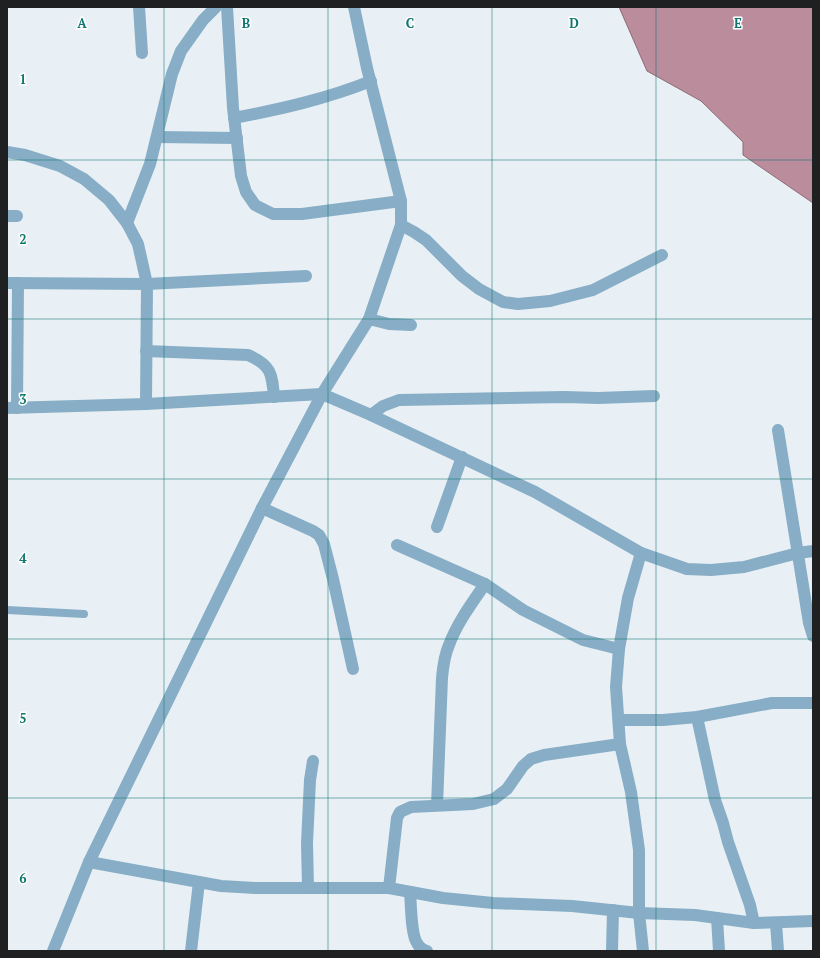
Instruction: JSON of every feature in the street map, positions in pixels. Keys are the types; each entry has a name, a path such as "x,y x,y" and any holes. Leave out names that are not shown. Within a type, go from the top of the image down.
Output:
{"street":[{"path":"139,7 142,53"},
{"path":"127,224 150,164 172,74 181,51 203,20 216,7"},
{"path":"227,7 234,118 241,176 246,192 255,205 273,214 302,214 401,200"},
{"path":"53,951 89,862 262,508 322,394 369,319 401,225 401,200 354,7"},
{"path":"234,118 294,106 343,92 371,81"},
{"path":"157,137 237,138"},
{"path":"7,152 25,155 60,166 84,179 109,200 127,224 138,244 147,284 146,404"},
{"path":"401,225 426,240 462,276 479,289 503,302 518,304 550,301 593,290 662,255"},
{"path":"306,276 147,284 13,283 12,408 146,404 322,394 371,415 535,492 641,553 687,569 711,570 744,567 798,553 813,552"},
{"path":"369,319 389,324 411,325"},
{"path":"146,351 248,354 258,359 269,368 274,397"},
{"path":"371,415 383,406 399,400 654,396"},
{"path":"778,430 809,623 813,636"},
{"path":"437,527 462,458"},
{"path":"262,508 313,530 319,535 324,544 334,580 353,669"},
{"path":"397,545 485,584 523,610 565,632 583,640 620,649"},
{"path":"641,553 628,598 616,687 620,744 631,792 639,850 639,913 642,951"},
{"path":"437,805 444,660 448,645 485,584"},
{"path":"619,720 663,720 697,717 772,703 813,703"},
{"path":"697,717 715,800 750,905 754,923"},
{"path":"389,888 397,818 400,812 411,807 473,804 494,799 507,789 523,766 531,759 544,755 620,744"},
{"path":"308,888 307,843 310,780 313,761"},
{"path":"89,862 221,886 255,888 389,888 443,898 493,903 572,906 639,913 694,915 754,923 813,921"},
{"path":"191,951 199,882"},
{"path":"410,892 416,943 423,950 427,951"},
{"path":"612,951 613,910"},
{"path":"717,918 719,951"},
{"path":"776,923 778,951"}],"lane":[{"path":"7,610 84,614"}],"shaded area":[{"path":"619,7 813,7 813,203 743,155 743,142 701,101 647,71"}]}
